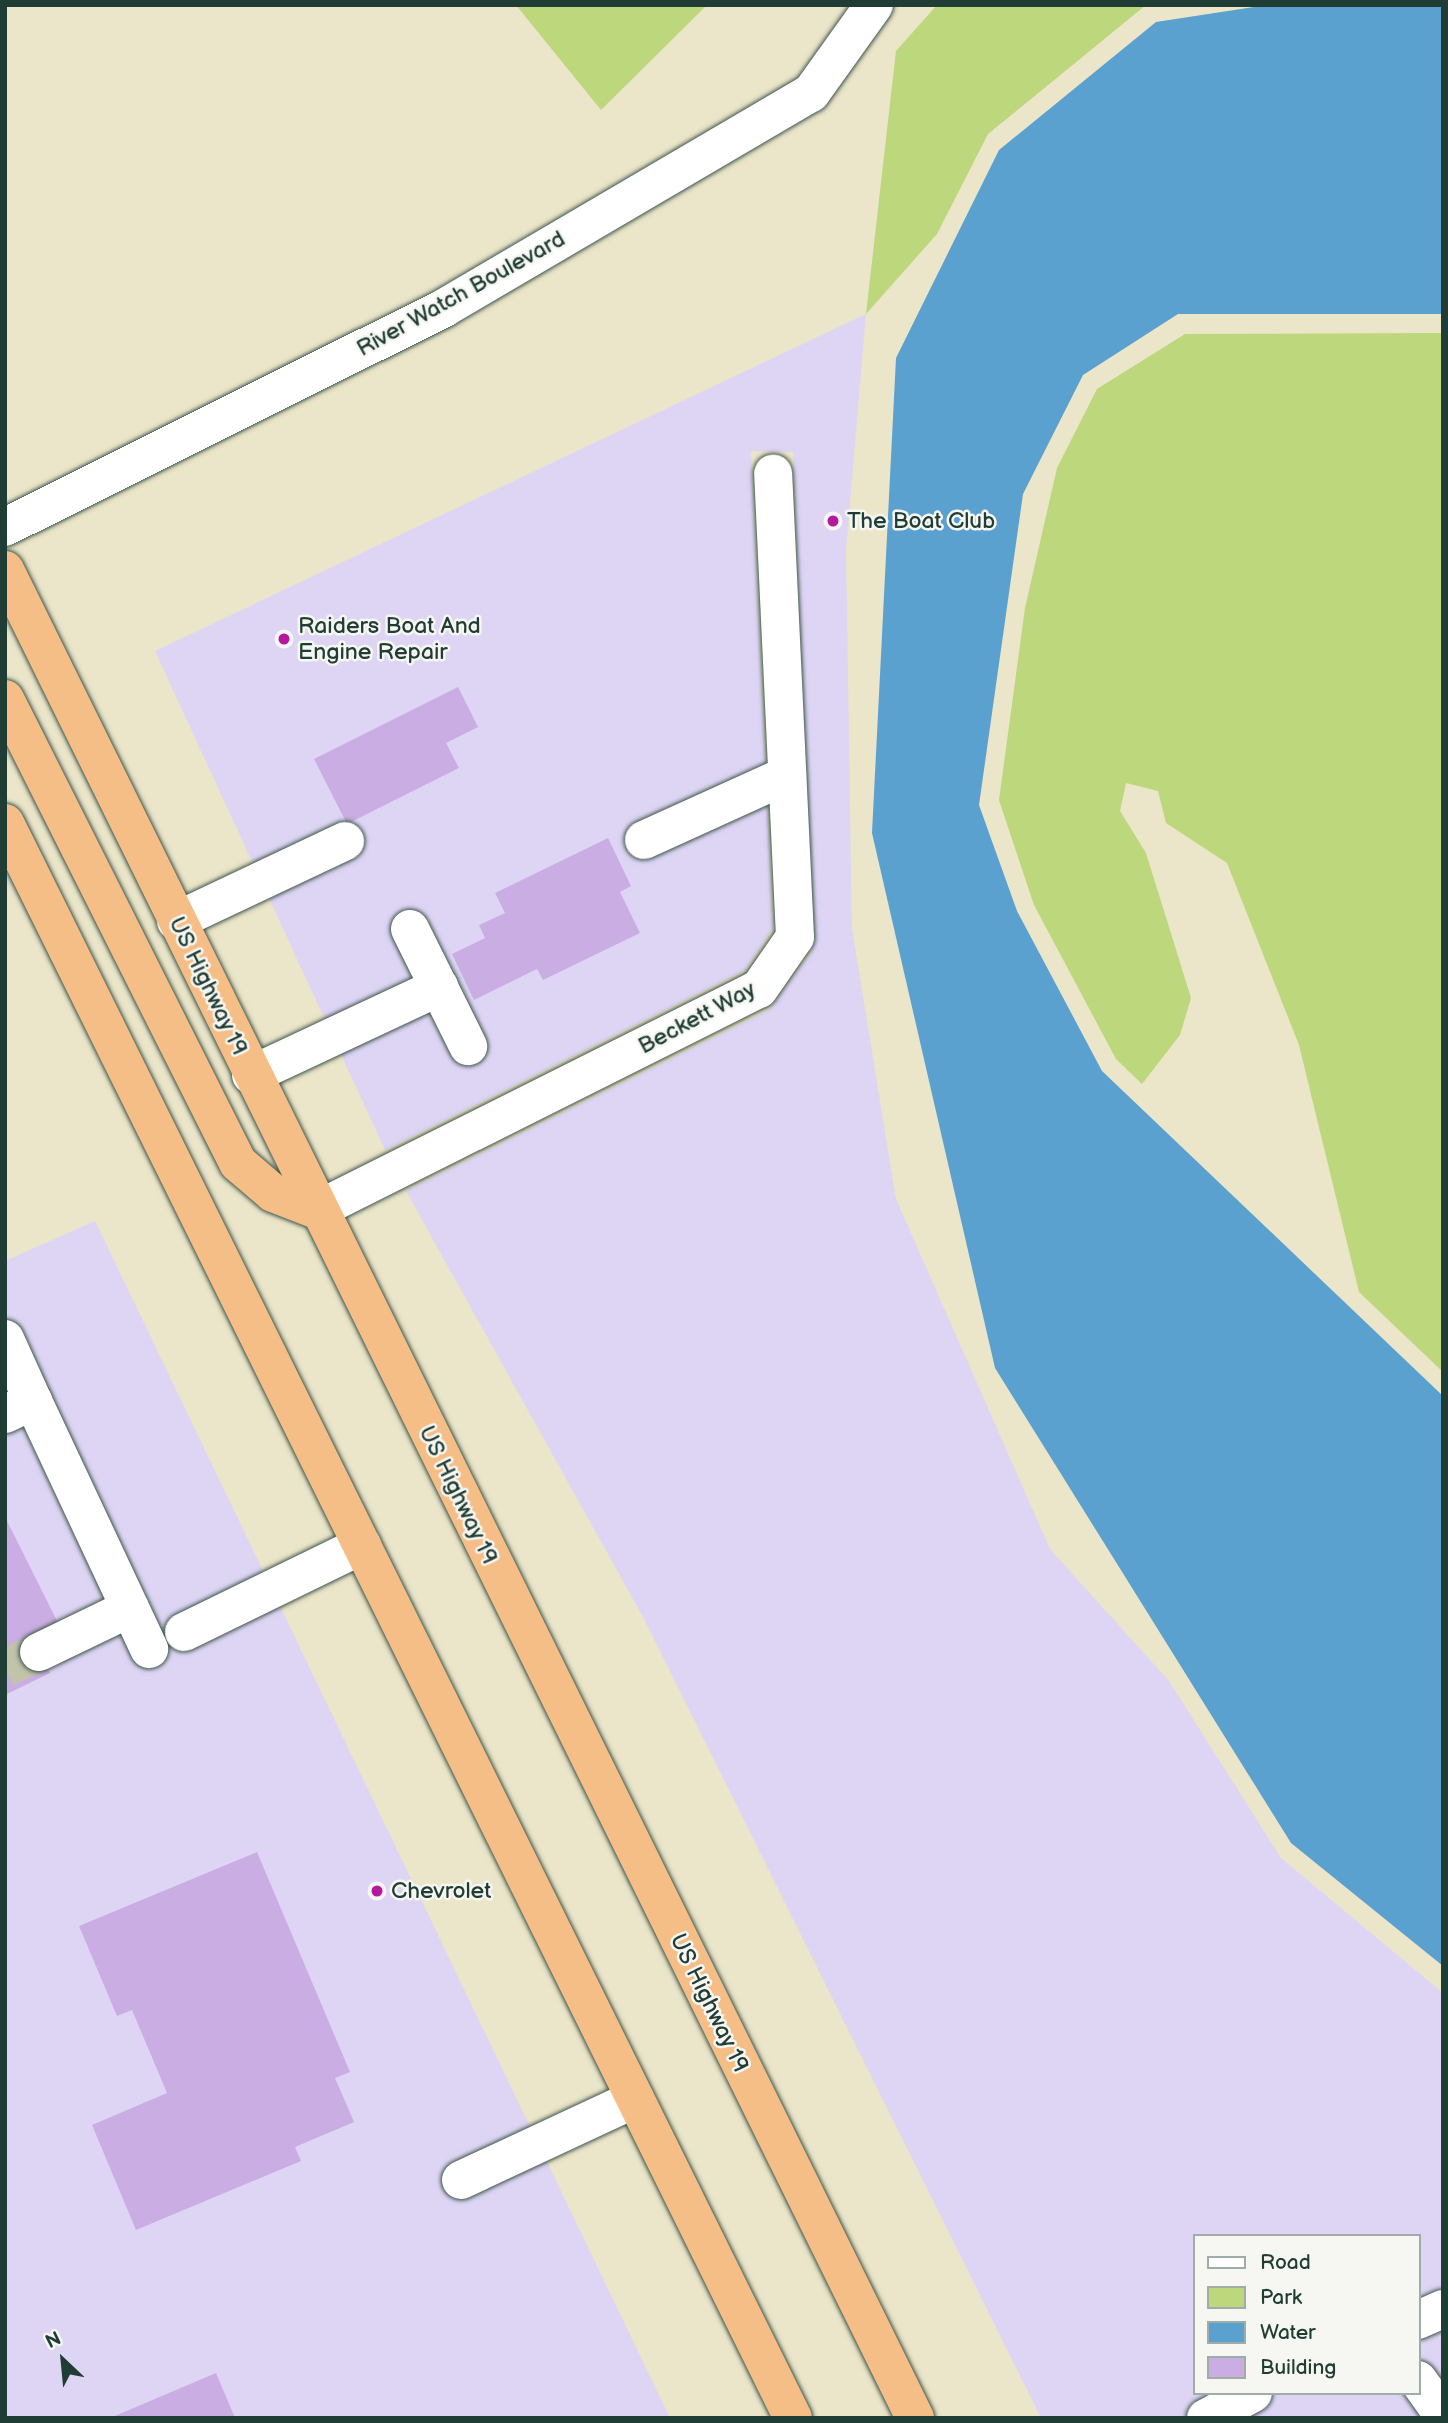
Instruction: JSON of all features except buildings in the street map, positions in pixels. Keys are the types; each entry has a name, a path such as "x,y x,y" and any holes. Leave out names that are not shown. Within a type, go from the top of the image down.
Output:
{"highway":[{"name":"US Highway 19","path":"5,570 317,1210 915,2418"},
{"path":"5,699 238,1163 273,1193 317,1210"},
{"path":"5,823 793,2418"}],"street":[{"name":"River Watch Boulevard","path":"5,527 444,308 811,93 874,5"},
{"name":"Beckett Way","path":"317,1210 759,989 794,936 773,474"},
{"path":"644,840 787,775"},
{"path":"176,921 345,841"},
{"path":"410,929 468,1046"},
{"path":"251,1075 439,987"},
{"path":"5,1339 19,1407 130,1608 149,1649"},
{"path":"184,1632 362,1545"},
{"path":"39,1651 130,1608"},
{"path":"461,2180 635,2099"},
{"path":"1420,2319 1443,2309"},
{"path":"1420,2383 1443,2415"},
{"path":"1206,2418 1249,2395"}],"shaded area":[{"path":"866,314 846,549 852,929 896,1199 1050,1549 1169,1681 1281,1858 1443,1993 1443,2418 1041,2418 644,1619 406,1191 769,1010 812,951 793,452 751,451 773,928 745,970 385,1150 155,651"},
{"path":"95,1221 670,2418 5,2418 5,1261"}],"green space":[{"path":"516,5 707,5 601,110"},
{"path":"937,5 1146,5 988,134 937,234 866,314 896,51"},
{"path":"1443,333 1443,1372 1359,1292 1299,1045 1227,863 1166,823 1158,791 1126,783 1120,811 1146,853 1191,998 1180,1035 1142,1084 1116,1059 1034,905 999,800 1025,608 1057,468 1097,389 1185,334"}],"water":[{"path":"1267,5 1443,5 1443,314 1178,314 1083,375 1023,494 979,805 1017,911 1102,1071 1443,1396 1443,1966 1291,1843 995,1368 872,833 896,358 999,150 1156,22"}],"tunnel":[{"path":"5,1668 39,1652"}],"place":[{"name":"The Boat Club","path":"833,521"},
{"name":"Raiders Boat And Engine Repair","path":"284,639"},
{"name":"Chevrolet","path":"377,1891"}]}
